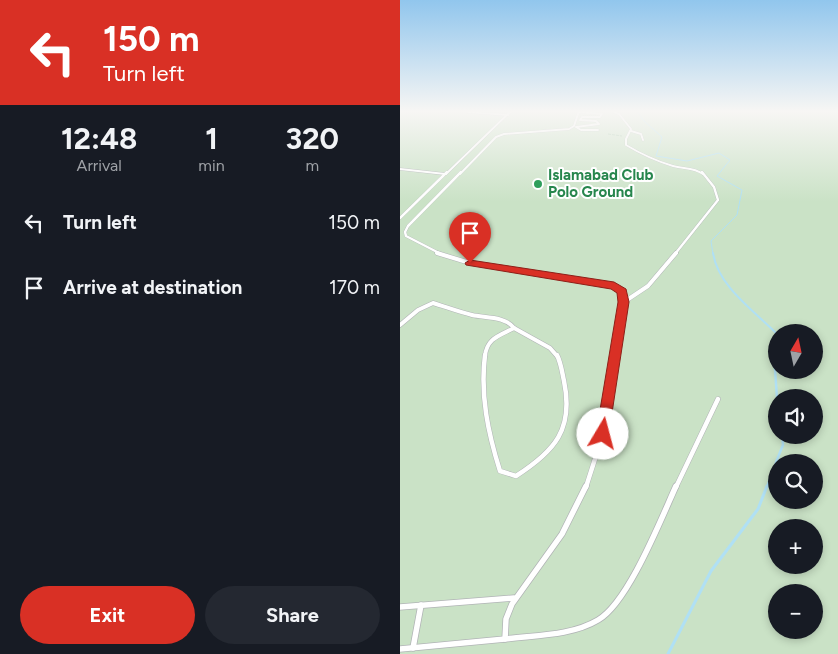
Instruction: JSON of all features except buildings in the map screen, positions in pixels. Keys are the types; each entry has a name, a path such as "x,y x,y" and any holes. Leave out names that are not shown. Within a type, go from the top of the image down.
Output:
{"street":[{"path":"400,169 445,174"}],"lane":[{"path":"400,218 480,142"},
{"path":"492,142 408,226 405,232 406,236 438,253 470,263 614,286 622,292 624,302 598,455 574,512 560,538 514,598 508,614 505,640"},
{"path":"624,302 648,286 664,268 718,200 719,195 703,173 695,169 661,162 635,150 626,144 626,142"},
{"path":"400,325 418,310 433,303 473,315 502,320 511,324 522,335 554,351 560,367 568,409 564,428 544,455 516,476 500,471 488,432 482,378 486,346 489,342 514,328"},
{"path":"400,649 505,640 575,629 598,621 616,605 630,583 718,399"},
{"path":"400,606 514,598"},
{"path":"412,648 421,605"}],"green space":[{"path":"400,142 838,142 838,654 400,654"}],"waterway":[{"path":"661,142 656,156 687,161 719,153 730,160 717,176 742,190 737,215 711,241 713,254"},
{"path":"713,253 716,265 729,287 768,326"},
{"path":"776,379 776,389"},
{"path":"779,454 783,444"},
{"path":"668,654 711,571 758,509 767,486"}],"place":[{"name":"Islamabad Club Polo Ground","path":"538,184"}],"route":[{"path":"470,263 614,286 622,292 624,302 603,434"}]}
